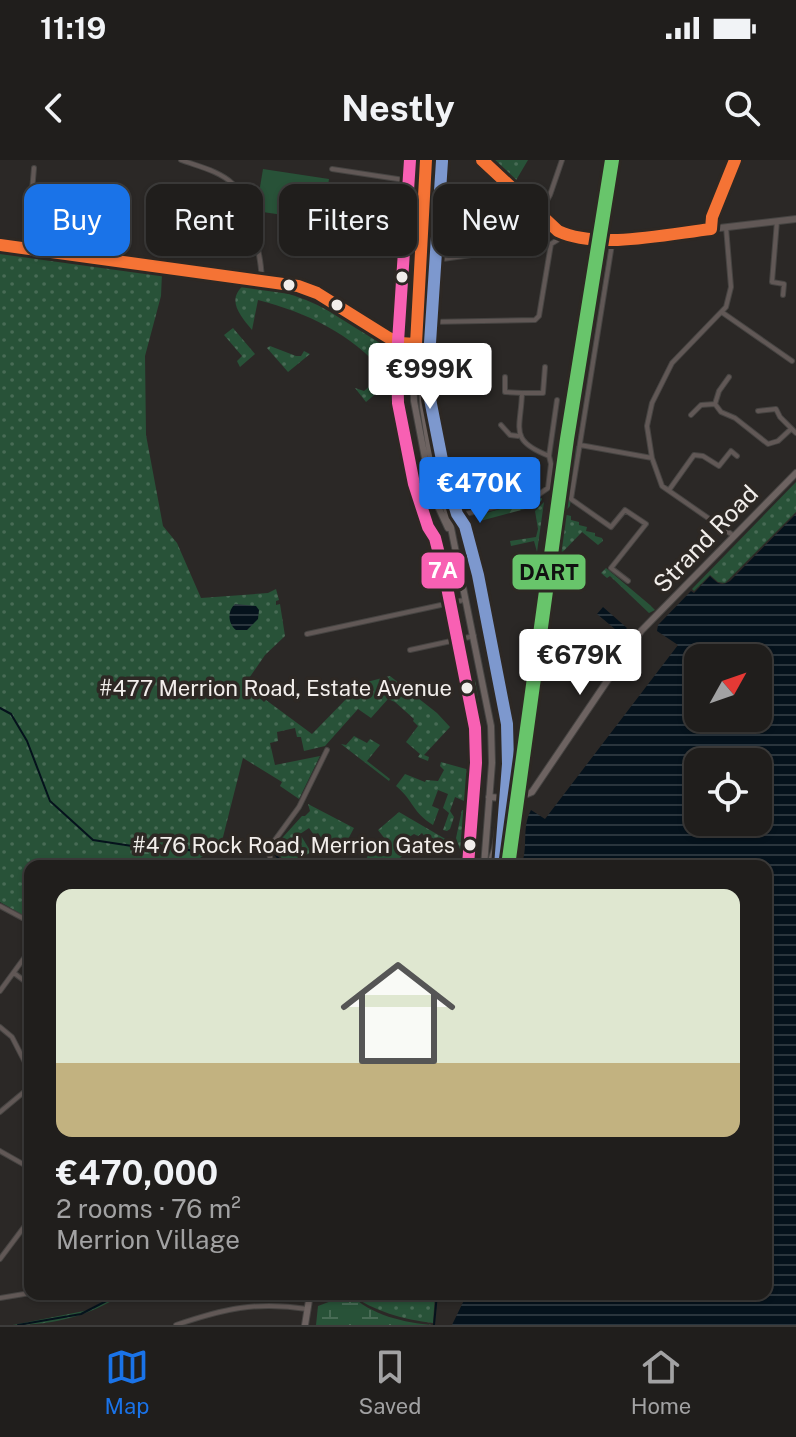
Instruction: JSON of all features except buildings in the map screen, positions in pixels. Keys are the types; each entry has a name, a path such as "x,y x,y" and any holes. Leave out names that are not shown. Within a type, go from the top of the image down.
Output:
{"main road":[{"path":"426,160 416,344 420,358 418,401 467,600 491,734 486,860"},
{"name":"Strand Road","path":"507,799 527,796 532,792 631,644 796,473"},
{"path":"489,797 507,799 500,814 491,860"},
{"path":"305,1325 309,1300"}],"street":[{"path":"181,160 220,175 238,190 262,269 261,281"},
{"path":"482,160 507,184"},
{"path":"548,198 562,160"},
{"path":"711,229 712,217 735,160"},
{"path":"33,184 34,168"},
{"path":"332,169 425,183"},
{"path":"548,223 562,236 577,240 796,219"},
{"path":"777,221 772,282 784,284 783,295"},
{"path":"726,227 731,289 723,313 681,353 658,388 647,425 660,484 734,536"},
{"path":"428,261 551,244 562,236"},
{"path":"613,238 571,499 611,527 625,510 646,524 611,568 628,581"},
{"path":"429,322 535,320 539,316 551,244"},
{"path":"0,245 24,249"},
{"path":"78,256 309,289 389,338 400,343 416,344"},
{"path":"723,313 792,361"},
{"path":"505,377 505,392 543,393 545,367"},
{"path":"715,404 719,391 729,377"},
{"path":"519,435 522,393"},
{"path":"446,519 542,494 548,488 557,400"},
{"path":"691,415 701,405 715,404"},
{"path":"715,404 721,412 735,418 768,444 778,441 791,429"},
{"path":"758,411 776,409 796,433"},
{"path":"501,425 510,435 519,435 530,446 549,456"},
{"path":"580,445 652,458"},
{"path":"669,491 694,455 703,456 719,466 731,451 737,456"},
{"path":"307,634 467,600"},
{"path":"410,650 474,636"},
{"path":"270,860 272,844 299,807 327,750"},
{"path":"0,906 24,919"},
{"path":"0,991 24,959"},
{"path":"14,973 24,980"},
{"path":"0,1027 12,1037 24,1058"},
{"path":"0,1112 24,1092"},
{"path":"0,1151 24,1165"},
{"path":"0,1259 24,1228"},
{"path":"0,1298 24,1294"},
{"path":"176,1325 221,1310 249,1305 307,1309"}],"green space":[{"path":"492,160 528,160 515,182"},
{"path":"263,169 329,179 328,184 279,184 279,214 263,212 263,184 260,184"},
{"path":"0,251 162,273 161,296 145,356 146,435 163,526 177,543 201,598 268,593 276,589 279,600 276,605 280,604 285,636 265,655 245,684 264,702 266,700 312,734 350,695 354,697 363,683 390,676 450,727 424,755 429,757 428,761 418,757 420,754 406,742 418,726 414,719 388,699 371,718 358,709 325,746 304,751 295,728 277,732 278,741 270,743 275,765 320,756 299,799 280,786 282,782 243,758 221,845 197,860 24,860 24,916 0,902"},
{"path":"244,285 303,299 356,326 395,356 399,362 398,375 366,402 355,388 364,391 385,373 372,359 327,326 294,311 258,300 252,330 235,302"},
{"path":"399,285 406,286 406,315 398,321 396,313"},
{"path":"233,328 255,354 240,367 237,361 242,356 224,335"},
{"path":"270,346 296,356 301,356 304,351 310,354 288,372 267,348"},
{"path":"570,446 577,446 570,506 563,514 571,516 571,520 587,527 586,531 595,533 603,541 598,545 582,532 555,560"},
{"path":"796,482 796,512 725,583 718,582 710,575 694,591 692,589"},
{"path":"542,498 533,507 480,521 478,515"},
{"path":"544,502 537,552 534,541 511,546 510,541 536,537 535,511"},
{"path":"606,568 655,610 649,613 610,576 607,578 601,573"},
{"path":"581,635 614,661 609,667 577,640"},
{"path":"475,680 479,702 467,711 461,685"},
{"path":"354,736 380,745 367,761 389,781 341,744 346,745"},
{"path":"441,762 484,774 474,826 472,860 464,860 456,838 462,810 472,811 471,804 455,797 450,811 454,817 447,831 443,830 449,813 443,808 448,794 438,790 432,806 439,809 433,825 421,816 396,786 405,774 425,782 438,781 444,770"},
{"path":"308,804 354,828 346,843 342,841 331,852 318,833 314,835 309,828 300,834 311,852 301,860 283,860 274,847 310,811"},
{"path":"399,812 447,840 434,849 422,833 418,836 414,834 401,842 406,853 397,860 366,860 372,847 378,850 388,843 378,830"},
{"path":"175,836 183,836 184,839 176,850 150,855 144,860 128,860 147,845"},
{"path":"112,1300 71,1318 13,1325 89,1310"},
{"path":"334,1300 357,1300 388,1317 433,1325 316,1325 318,1306"},
{"path":"360,1300 435,1300 433,1323 389,1314"}],"water":[{"path":"796,514 796,1325 452,1325 464,1300 772,1300 772,860 523,860 526,824 531,810 545,819 678,645 657,631 658,625 710,576 719,583 730,581"},
{"path":"235,604 256,606 259,610 258,619 247,630 236,630 231,624 230,614"},
{"path":"603,607 627,628 621,634 597,614"}],"waterway":[{"path":"0,708 11,714 27,741 50,801 93,840 145,848 180,848 206,854 223,849 237,840"},
{"path":"274,853 280,860"},
{"path":"18,1325 81,1314 108,1300"},
{"path":"434,1325 436,1300"}],"transit line":[{"name":"7A","path":"410,160 397,357 398,403 414,484 428,527 435,538 446,582 475,728 476,763 468,860"},
{"path":"416,344 426,160"},
{"path":"482,160 558,231 574,237 633,239 711,229"},
{"name":"DART","path":"509,860 567,439 612,160"},
{"path":"711,229 712,217 735,160"},
{"path":"442,161 429,358 430,399 445,475 457,514 465,526 478,575 507,724 508,764 500,860"},
{"path":"0,245 298,286 317,293 389,338 400,343 416,344"}],"place":[{"name":"#477 Merrion Road, Estate Avenue","path":"467,688"},
{"name":"#476 Rock Road, Merrion Gates","path":"470,845"}]}
